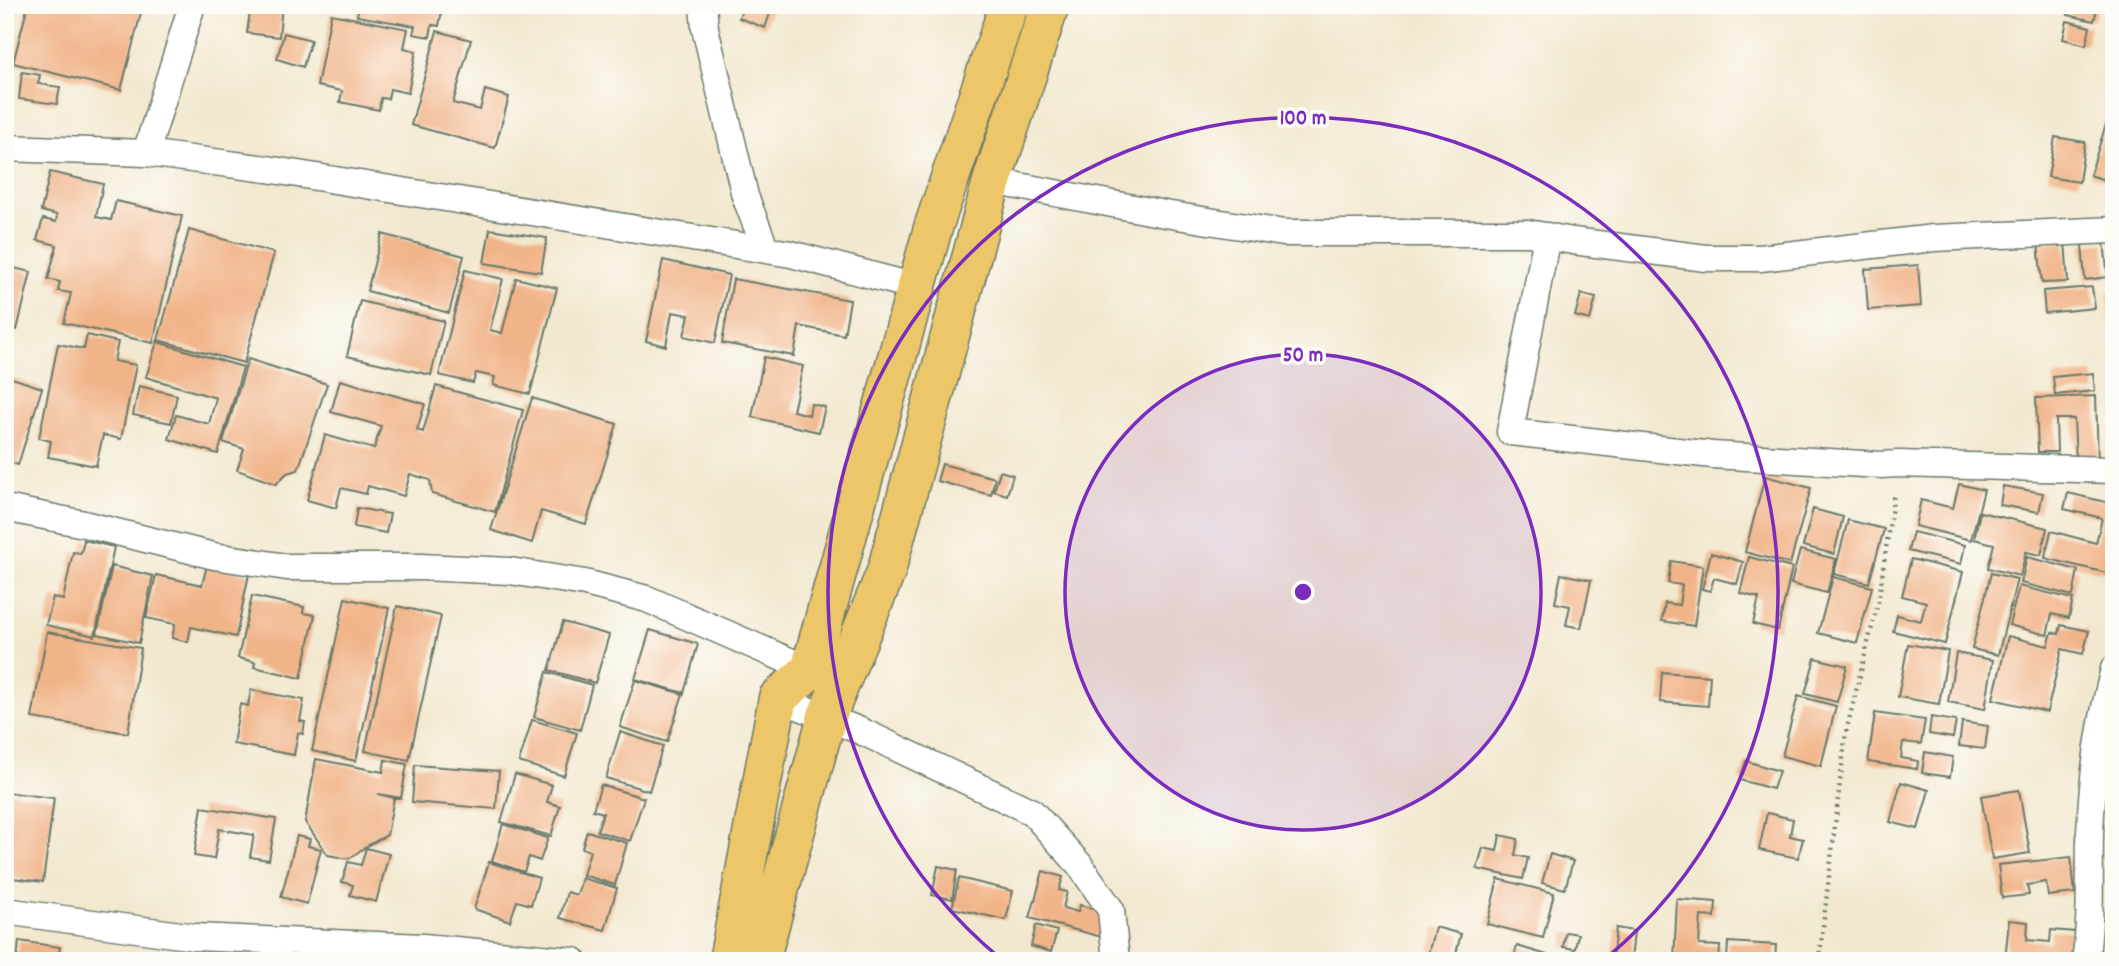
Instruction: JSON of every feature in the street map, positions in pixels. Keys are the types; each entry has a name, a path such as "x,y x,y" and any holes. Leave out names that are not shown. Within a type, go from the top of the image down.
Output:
{"main road":[{"path":"728,961 778,698 810,670 933,228 1009,5"},
{"path":"760,961 827,716 886,572 992,181 1050,5"}],"street":[{"path":"146,153 192,5"},
{"path":"703,5 705,28 745,196 766,250"},
{"path":"5,148 146,153 383,187 792,254 916,287"},
{"path":"992,181 1165,214 1284,233 1528,233 1706,257 1760,258 1934,238 2114,230"},
{"path":"1547,236 1510,432 1713,455 1880,465 2114,470"},
{"path":"5,508 214,556 287,566 510,571 585,583 647,599 810,670"},
{"path":"2085,961 2089,935 2090,830 2102,714 2114,669"},
{"path":"778,698 827,716 1032,812 1079,864 1111,910 1116,961"},
{"path":"5,911 195,937 423,947 574,961"}],"path":[{"path":"1819,961 1846,732 1879,598 1898,464"}],"building":[{"path":"28,5 143,5 121,90 13,63"},
{"path":"251,5 282,5 279,37 247,33"},
{"path":"359,5 443,5 439,26 432,25 430,37 413,34 415,26 357,16"},
{"path":"744,5 773,5 765,28 739,18"},
{"path":"2071,5 2098,5 2094,21 2068,15"},
{"path":"331,14 408,29 404,48 416,51 408,93 390,89 388,99 381,98 379,110 340,102 342,91 317,86"},
{"path":"2067,21 2090,27 2086,45 2063,39"},
{"path":"437,31 471,40 453,103 480,110 485,90 509,97 495,148 411,125"},
{"path":"284,33 311,40 303,67 277,59"},
{"path":"22,72 40,75 38,84 60,87 57,104 19,99"},
{"path":"2109,115 2114,117 2114,183 2090,175"},
{"path":"2055,137 2085,142 2079,182 2048,177"},
{"path":"50,172 103,184 96,217 111,220 116,201 182,216 153,343 64,323 71,293 58,291 60,282 48,279 57,245 37,240 43,219 56,222 57,215 41,211"},
{"path":"490,229 547,238 541,272 484,263"},
{"path":"189,230 274,253 244,363 158,340"},
{"path":"382,234 464,256 449,313 367,291"},
{"path":"2065,241 2068,282 2042,283 2038,243"},
{"path":"2104,242 2108,277 2085,280 2082,245"},
{"path":"663,260 729,275 715,343 684,336 689,315 672,312 666,346 646,341"},
{"path":"1918,265 1921,306 1868,310 1865,269"},
{"path":"5,266 31,272 17,330 5,327"},
{"path":"465,270 503,279 490,330 502,333 516,278 557,288 530,394 493,385 495,377 476,373 473,383 439,375"},
{"path":"733,279 850,300 844,335 799,326 794,356 722,343"},
{"path":"2092,287 2095,308 2045,313 2043,291"},
{"path":"2114,291 2114,321 2109,321 2108,292"},
{"path":"1581,294 1596,298 1590,320 1575,316"},
{"path":"360,301 444,321 431,375 347,356"},
{"path":"87,335 118,342 114,361 136,365 121,439 103,435 96,466 48,457 51,441 39,438 58,344 84,349"},
{"path":"157,342 243,367 218,454 169,439 176,415 209,424 216,398 146,377"},
{"path":"764,357 803,366 793,411 809,415 811,404 825,407 819,432 752,417"},
{"path":"248,359 327,384 298,470 287,473 276,484 237,470 244,449 223,442"},
{"path":"2093,373 2095,391 2055,395 2053,377"},
{"path":"12,378 42,388 18,465 5,461 5,401"},
{"path":"340,380 425,404 417,430 423,432 436,386 523,410 495,512 432,494 430,480 410,474 404,496 368,486 366,494 341,488 336,508 307,500 325,435 374,449 381,426 331,412"},
{"path":"139,386 177,395 171,423 133,415"},
{"path":"2096,396 2098,461 2076,462 2074,419 2056,419 2057,452 2038,452 2036,398"},
{"path":"532,398 617,424 586,524 541,511 532,543 491,530"},
{"path":"942,464 995,478 991,495 937,481"},
{"path":"1000,471 1013,475 1007,495 994,491"},
{"path":"1765,476 1811,488 1790,564 1745,552"},
{"path":"1959,484 1984,490 1971,540 1915,526 1921,500 1953,508"},
{"path":"2003,486 2043,493 2039,512 2000,505"},
{"path":"2068,493 2114,504 2114,562 2111,574 2045,558 2051,531 2096,543 2102,518 2064,509"},
{"path":"357,508 390,514 386,533 354,527"},
{"path":"1813,509 1843,517 1834,554 1803,546"},
{"path":"1980,512 2047,528 2041,555 2026,552 2020,576 1988,568 1994,544 1974,539"},
{"path":"1848,520 1884,529 1869,583 1834,574"},
{"path":"1913,532 1965,545 1961,564 1908,551"},
{"path":"84,540 114,547 95,636 46,625 53,597 63,600 73,552 81,553"},
{"path":"1800,550 1836,559 1827,593 1791,584"},
{"path":"1711,553 1743,562 1737,584 1714,578 1710,591 1702,589"},
{"path":"1749,557 1792,568 1778,630 1753,624 1759,598 1740,593"},
{"path":"2027,557 2078,570 2073,596 2021,583"},
{"path":"1911,559 1963,572 1945,644 1893,631 1897,615 1921,621 1926,602 1902,596"},
{"path":"1671,561 1703,566 1694,626 1662,621 1665,603 1679,605 1682,585 1668,583"},
{"path":"207,565 249,574 236,637 191,627 188,642 172,638 175,624 146,618 156,575 202,585"},
{"path":"112,566 153,576 139,643 97,634"},
{"path":"1991,573 2017,579 1998,655 1972,649"},
{"path":"1561,574 1591,580 1581,628 1566,625 1570,606 1555,603"},
{"path":"1833,577 1872,587 1857,643 1818,633"},
{"path":"2019,586 2073,599 2069,618 2052,614 2047,635 2009,625"},
{"path":"252,596 304,607 303,613 315,615 301,678 254,667 255,662 238,658"},
{"path":"345,598 389,608 356,761 312,751"},
{"path":"397,606 441,616 409,760 365,751"},
{"path":"563,622 609,635 595,683 549,670"},
{"path":"2061,625 2089,631 2083,654 2062,649 2047,712 1993,699 2008,636 2048,646 2052,632 2059,634"},
{"path":"650,630 698,644 684,693 635,679"},
{"path":"47,632 141,648 128,733 32,718"},
{"path":"1908,644 1948,651 1939,704 1898,697"},
{"path":"1956,653 1993,660 1985,709 1948,702"},
{"path":"1815,658 1847,666 1837,702 1805,694"},
{"path":"547,672 592,685 580,730 534,717"},
{"path":"1662,672 1710,676 1708,706 1660,702"},
{"path":"635,680 683,694 667,742 620,727"},
{"path":"251,690 304,700 300,721 305,722 303,734 298,733 294,755 233,744 240,704 248,706"},
{"path":"1798,696 1836,706 1821,766 1782,756"},
{"path":"1875,713 1925,720 1921,744 1903,742 1901,758 1918,761 1917,769 1868,762"},
{"path":"1931,717 1956,721 1953,738 1929,734"},
{"path":"532,720 577,733 564,776 519,762"},
{"path":"1962,722 1988,726 1985,749 1959,746"},
{"path":"620,732 663,746 649,791 606,778"},
{"path":"2114,732 2114,775 2100,771"},
{"path":"1925,752 1953,757 1950,777 1922,773"},
{"path":"316,759 383,772 385,760 407,764 401,798 378,794 394,798 387,835 349,859 328,855 305,822"},
{"path":"1746,761 1779,771 1773,789 1740,780"},
{"path":"415,765 499,771 496,809 412,802"},
{"path":"515,774 552,785 547,802 560,806 551,836 501,822"},
{"path":"1901,782 1929,790 1918,829 1890,822"},
{"path":"601,785 644,798 630,841 597,831 603,813 593,810"},
{"path":"2019,790 2030,853 1992,859 1981,796"},
{"path":"5,792 54,798 43,882 5,877"},
{"path":"202,807 276,819 269,860 250,857 254,835 219,829 214,859 194,856"},
{"path":"1767,813 1793,819 1790,836 1803,839 1798,858 1759,850"},
{"path":"503,824 548,838 540,861 529,857 524,872 492,861"},
{"path":"587,831 627,843 615,885 583,875 590,851 582,848"},
{"path":"1500,835 1518,839 1515,855 1528,858 1523,879 1477,869 1483,848 1497,851"},
{"path":"297,836 310,839 308,846 321,849 307,904 281,897"},
{"path":"366,848 389,854 376,902 350,895 353,885 342,882 348,862 361,865"},
{"path":"1550,854 1573,861 1565,889 1542,883"},
{"path":"2071,857 2075,893 2048,896 2046,882 2027,885 2029,895 2002,898 1998,865"},
{"path":"489,862 539,878 531,905 517,901 510,921 474,909"},
{"path":"938,866 957,870 952,899 932,895"},
{"path":"1043,871 1063,877 1059,890 1067,892 1063,908 1078,912 1080,905 1108,913 1102,937 1030,918"},
{"path":"582,878 617,888 605,930 560,918 567,892 577,895"},
{"path":"959,878 1013,891 1006,920 952,908"},
{"path":"1498,879 1554,893 1543,938 1487,924"},
{"path":"1677,899 1716,902 1715,917 1701,916 1699,945 1720,946 1719,961 1674,961"},
{"path":"2009,920 2028,922 2027,940 2050,942 2051,930 2076,932 2073,961 2005,961"},
{"path":"1036,925 1057,931 1051,952 1031,946"},
{"path":"1435,927 1461,934 1454,961 1427,958"},
{"path":"1616,928 1634,931 1631,961 1612,961"},
{"path":"1566,932 1578,934 1575,949 1563,947"},
{"path":"19,941 60,947 58,961 17,961"},
{"path":"1728,942 1776,945 1775,961 1727,961"},
{"path":"1517,946 1547,955 1545,961 1513,961"}]}
